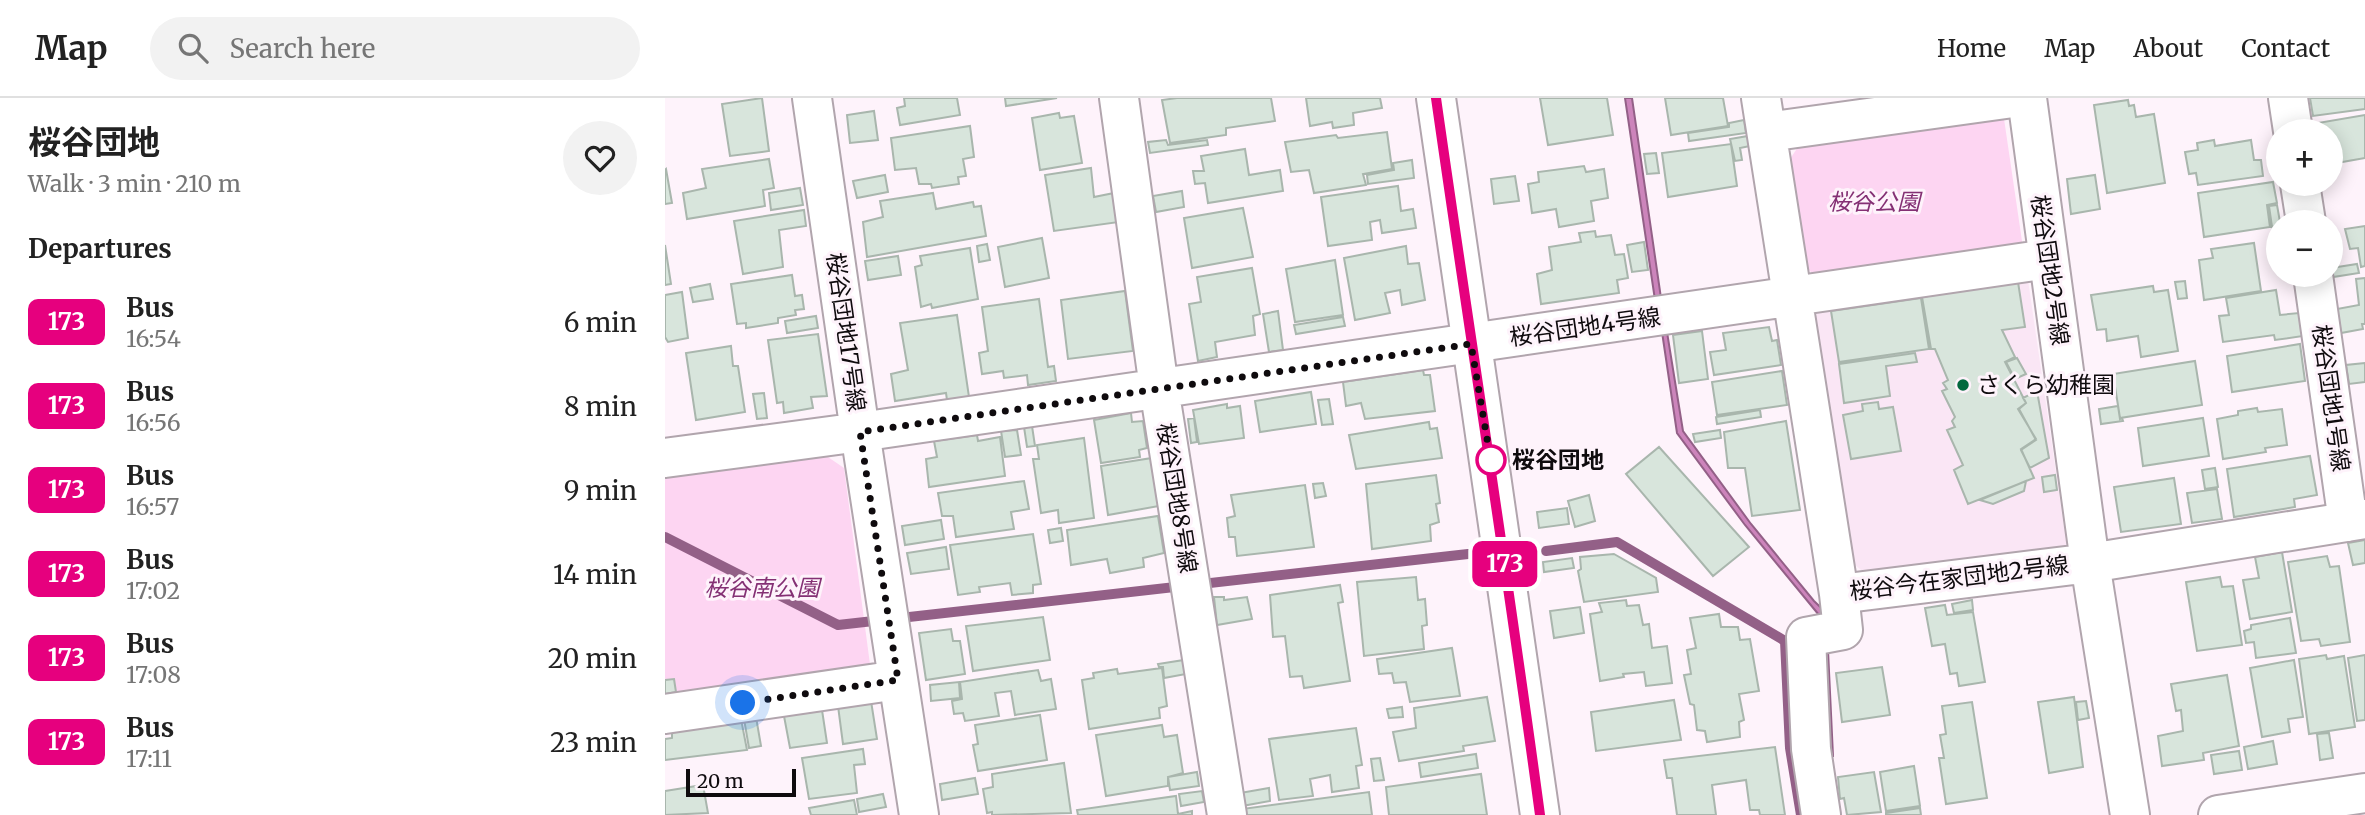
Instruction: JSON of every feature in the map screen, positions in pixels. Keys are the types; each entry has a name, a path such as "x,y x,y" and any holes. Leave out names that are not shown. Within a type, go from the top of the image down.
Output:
{"street":[{"name":"桜谷団地17号線","path":"812,98 919,815"},
{"name":"桜谷団地8号線","path":"1119,98 1159,388 1227,815"},
{"path":"1436,98 1471,344 1491,462 1540,815"},
{"path":"1764,115 2013,98"},
{"name":"桜谷団地2号線","path":"2027,98 2090,563 2130,815"},
{"path":"2288,98 2291,119"},
{"name":"桜谷今在家団地2号線","path":"1764,115 1839,594 2090,563 2357,521"},
{"name":"桜谷団地4号線","path":"665,458 2048,259"},
{"name":"桜谷団地1号線","path":"2315,287 2357,521"},
{"path":"1821,815 1811,749 1806,637 1843,630 1839,594"},
{"path":"665,714 898,680"},
{"path":"2218,815 2365,793"}],"shaded area":[{"path":"1625,98 1632,98 1661,298 1655,300"},
{"path":"2027,273 2067,548 1871,578 1849,560 1813,322 1823,303"},
{"path":"1662,332 1667,332 1683,431 1751,524 1814,601 1836,622 1828,650 1833,756 1826,756 1819,615 1745,525 1677,433"}],"green space":[{"name":"桜谷公園","path":"2003,112 2023,248 1820,281 1805,266 1788,162 1800,144"},
{"name":"桜谷南公園","path":"825,455 844,468 871,672 665,701 665,477"}],"building":[{"path":"762,98 769,151 730,156 722,104"},
{"path":"904,98 957,98 960,115 900,125 897,108 905,106"},
{"path":"1005,98 1057,98 1006,106"},
{"path":"1271,98 1275,121 1226,128 1226,135 1170,143 1162,100"},
{"path":"1306,98 1380,98 1382,108 1353,113 1354,125 1333,128 1332,122 1310,126"},
{"path":"1540,98 1607,98 1613,135 1548,145"},
{"path":"1665,98 1723,98 1728,126 1671,135"},
{"path":"2310,98 2365,98 2365,109 2313,116"},
{"path":"2128,100 2129,106 2134,105 2136,117 2154,114 2165,183 2107,193 2094,105"},
{"path":"874,111 878,140 850,143 847,115"},
{"path":"1059,113 1060,118 1074,116 1082,163 1040,170 1032,118"},
{"path":"2365,115 2365,158 2343,162 2341,119"},
{"path":"1744,120 1746,133 1689,141 1688,133 1729,127 1729,123"},
{"path":"970,126 974,157 963,159 966,176 958,177 959,184 932,188 931,184 919,184 916,168 895,170 891,138"},
{"path":"1387,132 1392,169 1363,174 1366,185 1314,193 1309,170 1291,172 1285,142"},
{"path":"1748,136 1750,146 1740,148 1742,160 1735,161 1730,139"},
{"path":"1166,140 1168,145 1207,140 1208,145 1150,153 1148,142"},
{"path":"2214,140 2215,146 2251,140 2254,160 2261,160 2263,176 2198,185 2196,173 2189,174 2185,152 2198,150 2197,143"},
{"path":"1731,144 1737,186 1668,197 1662,153"},
{"path":"1245,149 1249,175 1280,170 1283,191 1208,203 1205,183 1195,184 1193,171 1204,171 1201,156"},
{"path":"1656,153 1659,173 1647,174 1644,154"},
{"path":"769,159 774,188 763,190 765,206 687,219 683,193 706,188 702,169"},
{"path":"1412,160 1414,178 1368,184 1367,175 1394,170 1393,163"},
{"path":"1584,166 1586,172 1604,169 1608,198 1591,201 1594,221 1559,227 1556,209 1532,213 1528,184 1539,182 1538,172"},
{"path":"1091,168 1094,197 1114,193 1119,222 1054,231 1045,175"},
{"path":"665,170 672,203 665,204"},
{"path":"885,175 888,192 857,198 853,181"},
{"path":"2095,175 2100,209 2071,214 2067,179"},
{"path":"1515,176 1519,201 1494,204 1491,179"},
{"path":"2266,183 2266,196 2276,196 2277,203 2267,205 2266,228 2204,237 2198,193"},
{"path":"1398,186 1401,211 1413,209 1416,228 1382,233 1380,220 1370,222 1372,240 1328,246 1321,197"},
{"path":"800,188 803,205 771,210 769,193"},
{"path":"1182,191 1184,207 1156,212 1153,196"},
{"path":"933,193 936,209 973,202 974,207 981,206 986,236 867,257 863,222 883,217 880,201"},
{"path":"2277,205 2278,210 2270,210 2269,206"},
{"path":"1243,208 1253,257 1192,268 1184,218"},
{"path":"804,210 806,226 779,230 783,267 743,274 734,221"},
{"path":"2365,226 2365,266 2361,267 2358,248 2350,249 2345,229"},
{"path":"1595,231 1596,237 1611,235 1615,255 1624,254 1628,278 1617,280 1619,293 1541,304 1537,274 1552,270 1549,247 1581,242 1579,233"},
{"path":"1042,238 1049,278 1005,287 998,247"},
{"path":"1644,242 1648,270 1632,272 1627,245"},
{"path":"2254,243 2261,291 2204,300 2199,260 2213,258 2211,249"},
{"path":"987,244 990,260 979,262 977,246"},
{"path":"665,245 671,284 665,285"},
{"path":"1406,246 1408,264 1419,263 1425,300 1402,305 1400,290 1385,293 1390,313 1355,320 1344,258"},
{"path":"970,248 978,299 932,308 931,304 921,307 915,267 922,265 920,256"},
{"path":"898,256 901,275 868,280 865,261"},
{"path":"1335,260 1343,315 1295,322 1286,269"},
{"path":"2357,264 2359,273 2343,275 2343,266"},
{"path":"1252,268 1260,314 1253,316 1255,335 1215,342 1217,357 1198,361 1189,304 1201,302 1197,277"},
{"path":"792,275 795,296 802,295 804,309 795,310 796,315 778,318 778,323 746,328 746,323 737,324 731,284"},
{"path":"2365,278 2363,329 2341,333 2337,309 2359,305 2356,279"},
{"path":"2185,281 2187,298 2178,299 2175,282"},
{"path":"2018,282 2025,327 2002,330 2015,357 2005,362 2026,403 2018,409 2036,439 2021,449 2034,478 1968,504 1954,470 1963,465 1947,430 1955,427 1952,421 1955,417 1942,391 1947,389 1943,383 1948,380 1935,349 1931,349 1922,297"},
{"path":"710,284 713,299 693,302 690,288"},
{"path":"2153,286 2154,292 2168,290 2178,351 2141,357 2138,336 2107,341 2106,329 2097,330 2091,295"},
{"path":"2276,290 2280,315 2299,313 2303,336 2275,340 2274,335 2223,342 2219,316 2229,315 2226,298"},
{"path":"1125,291 1133,351 1068,359 1061,300"},
{"path":"682,292 688,338 668,342 665,337 665,295"},
{"path":"1921,298 1929,349 1839,362 1831,311"},
{"path":"1039,299 1048,367 1054,366 1056,381 1028,385 1027,375 1004,378 1003,371 982,374 979,353 988,351 982,307"},
{"path":"1278,311 1283,350 1269,352 1263,314"},
{"path":"957,315 969,397 947,400 946,393 895,401 891,374 908,370 900,323"},
{"path":"816,316 818,328 787,333 785,321"},
{"path":"1343,317 1345,326 1296,334 1294,325"},
{"path":"1769,327 1772,341 1777,340 1781,365 1714,375 1710,352 1726,350 1723,333"},
{"path":"1702,331 1708,379 1679,383 1673,335"},
{"path":"818,334 827,396 811,397 813,408 784,413 783,402 777,403 768,340"},
{"path":"2300,344 2305,381 2232,392 2227,356"},
{"path":"731,346 733,366 738,366 745,412 696,420 686,353"},
{"path":"1915,353 1917,362 1886,366 1890,396 1844,403 1839,364"},
{"path":"2017,358 2026,374 2015,379 2006,362"},
{"path":"2195,361 2202,405 2120,418 2113,374"},
{"path":"2365,363 2365,382 2349,384 2346,365"},
{"path":"1423,370 1424,375 1430,375 1435,411 1365,419 1361,403 1346,406 1343,382"},
{"path":"1782,371 1787,405 1717,415 1712,382"},
{"path":"2037,391 2049,458 2030,468 2021,450 2036,440 2019,409 2026,403 2023,398"},
{"path":"1311,392 1316,424 1260,432 1255,401"},
{"path":"764,393 767,418 757,419 753,394"},
{"path":"1329,399 1333,424 1322,425 1318,400"},
{"path":"1878,402 1879,409 1893,407 1901,451 1851,459 1843,415 1863,411 1862,404"},
{"path":"1227,404 1227,408 1240,406 1244,438 1199,444 1193,410"},
{"path":"2118,406 2120,419 2123,421 2101,424 2099,409"},
{"path":"2257,408 2258,412 2282,409 2287,445 2265,448 2266,452 2223,459 2217,419 2238,415 2238,411"},
{"path":"1760,410 1761,417 1717,424 1716,417"},
{"path":"1131,413 1132,422 1143,421 1147,448 1139,450 1140,457 1101,463 1094,420"},
{"path":"1194,418 1197,442 1191,443 1188,419"},
{"path":"2203,418 2209,456 2143,466 2138,428"},
{"path":"1786,421 1800,510 1752,516 1745,468 1728,468 1724,432"},
{"path":"1429,422 1430,429 1437,428 1442,458 1356,469 1349,435"},
{"path":"1032,426 1035,446 1027,447 1024,427"},
{"path":"1017,430 1021,455 1005,457 1001,431"},
{"path":"1720,430 1721,438 1695,442 1693,434"},
{"path":"977,435 978,441 1000,437 1005,476 929,487 926,459 937,457 934,441"},
{"path":"1084,438 1094,518 1059,523 1058,510 1041,513 1033,459 1039,459 1037,445"},
{"path":"1659,447 1749,547 1713,576 1626,474"},
{"path":"2310,456 2317,495 2294,499 2295,507 2234,517 2227,469"},
{"path":"1152,458 1159,506 1108,515 1101,466"},
{"path":"2215,468 2218,487 2205,489 2202,470"},
{"path":"1436,475 1440,503 1436,504 1439,522 1430,525 1431,541 1372,549 1366,484"},
{"path":"2055,475 2057,490 2044,492 2042,477"},
{"path":"2174,478 2181,524 2121,532 2114,487"},
{"path":"1024,481 1029,509 1011,512 1014,529 956,537 953,516 942,516 938,493"},
{"path":"2026,481 2024,491 1993,504 1980,500"},
{"path":"1323,483 1326,496 1315,498 1313,484"},
{"path":"1305,485 1314,547 1237,556 1235,537 1229,537 1227,518 1235,516 1231,495"},
{"path":"2217,489 2222,519 2192,523 2187,493"},
{"path":"1589,495 1595,521 1575,527 1568,501"},
{"path":"1567,508 1569,524 1539,528 1537,512"},
{"path":"1158,516 1164,553 1143,558 1144,567 1110,573 1107,559 1071,565 1067,530"},
{"path":"941,520 944,539 905,545 902,526"},
{"path":"1061,528 1063,541 1050,543 1048,530"},
{"path":"1033,534 1041,584 1033,585 1033,593 1012,595 1010,583 979,587 980,592 958,595 950,545"},
{"path":"2365,540 2365,563 2353,565 2348,543"},
{"path":"946,547 949,569 911,574 907,553"},
{"path":"2282,552 2292,612 2250,619 2243,580 2259,578 2255,557"},
{"path":"1614,554 1656,578 1658,592 1584,602 1578,571 1581,569 1580,557"},
{"path":"2327,556 2330,567 2339,566 2350,642 2321,646 2319,639 2301,641 2288,562"},
{"path":"1572,558 1574,568 1544,572 1543,562"},
{"path":"1416,577 1418,600 1425,599 1427,625 1422,626 1424,649 1364,656 1357,582"},
{"path":"2220,577 2222,587 2233,586 2242,645 2197,651 2186,582"},
{"path":"1340,585 1343,602 1338,603 1350,681 1304,688 1302,676 1290,677 1285,636 1273,637 1270,595"},
{"path":"1214,597 1224,597 1224,600 1247,597 1252,619 1217,625"},
{"path":"1626,600 1627,606 1639,605 1643,625 1649,624 1652,648 1667,646 1672,683 1646,686 1644,672 1623,674 1624,677 1600,681 1590,614 1602,612 1599,603"},
{"path":"1972,600 1973,610 1954,613 1952,604"},
{"path":"1945,605 1947,615 1973,612 1985,682 1959,686 1957,673 1950,674 1945,644 1932,646 1925,608"},
{"path":"1580,607 1584,633 1554,638 1550,611"},
{"path":"1719,614 1721,627 1738,627 1740,640 1750,639 1759,691 1739,694 1744,720 1739,722 1740,737 1707,742 1705,731 1697,730 1694,705 1690,704 1684,675 1691,674 1687,650 1696,648 1690,618"},
{"path":"1043,617 1050,660 973,671 966,626"},
{"path":"2290,618 2296,653 2256,658 2254,642 2246,643 2244,631 2251,629 2251,625"},
{"path":"951,629 953,641 960,641 965,674 926,680 919,633"},
{"path":"1452,648 1460,696 1410,702 1406,682 1394,683 1392,673 1379,674 1377,659"},
{"path":"2326,655 2327,659 2344,656 2355,727 2309,734 2299,659"},
{"path":"2365,655 2365,720 2357,721 2348,658"},
{"path":"1184,660 1186,674 1164,678 1163,667 1158,664"},
{"path":"2294,660 2303,717 2288,719 2290,732 2262,737 2250,668"},
{"path":"1882,667 1890,715 1842,722 1836,673"},
{"path":"1162,668 1167,706 1159,708 1160,718 1089,729 1082,680 1094,678 1093,673 1117,669 1118,674"},
{"path":"1038,670 1041,681 1051,679 1056,709 1015,715 1011,691 995,693 999,716 965,721 963,713 954,714 952,701 962,699 960,682"},
{"path":"2227,675 2239,746 2203,753 2204,760 2162,766 2158,736 2183,731 2181,710 2176,711 2171,684"},
{"path":"674,679 676,692 665,694 665,680"},
{"path":"959,682 960,698 931,701 930,685"},
{"path":"1487,697 1495,741 1463,746 1464,751 1399,761 1393,732 1416,728 1414,708"},
{"path":"2074,697 2083,767 2049,773 2038,702"},
{"path":"1674,700 1681,740 1596,751 1591,712"},
{"path":"871,701 877,739 843,744 838,706"},
{"path":"2086,701 2089,718 2078,720 2076,702"},
{"path":"1972,702 1987,798 1946,804 1939,758 1944,758 1940,735 1946,734 1942,706"},
{"path":"1402,707 1403,717 1389,718 1387,709"},
{"path":"822,710 827,743 790,748 784,716"},
{"path":"1040,715 1047,760 978,771 973,745 978,744 975,725"},
{"path":"756,717 761,746 749,748 744,719"},
{"path":"741,719 747,750 665,760 665,739 672,738 672,730"},
{"path":"1162,725 1164,737 1177,735 1183,773 1168,777 1168,786 1106,796 1096,735"},
{"path":"1356,728 1362,765 1356,766 1359,788 1332,792 1330,775 1310,779 1313,796 1279,800 1269,739"},
{"path":"2329,733 2333,758 2320,760 2317,734"},
{"path":"2273,741 2277,764 2248,769 2244,747"},
{"path":"1775,747 1785,815 1760,815 1759,810 1750,810 1746,780 1712,785 1716,815 1677,815 1672,778 1667,778 1664,760"},
{"path":"863,749 865,764 854,765 857,793 809,799 802,758"},
{"path":"2239,751 2242,770 2214,774 2211,755"},
{"path":"1476,754 1478,768 1421,777 1419,763"},
{"path":"1380,758 1384,780 1374,781 1371,759"},
{"path":"1064,763 1071,813 987,813 983,789 993,787 992,774"},
{"path":"1914,766 1920,806 1886,811 1880,772"},
{"path":"1197,772 1199,786 1170,790 1168,777"},
{"path":"1874,772 1881,812 1847,815 1844,798 1840,799 1838,777"},
{"path":"1481,774 1487,815 1389,815 1386,787"},
{"path":"975,778 978,794 942,800 940,784"},
{"path":"703,785 708,813 665,815 665,791"},
{"path":"1269,788 1270,801 1242,806 1240,793"},
{"path":"1202,791 1204,802 1181,806 1179,794"},
{"path":"1369,792 1372,815 1243,815 1242,809"},
{"path":"883,794 886,807 859,812 857,799"},
{"path":"1176,796 1178,814 1192,811 1192,815 1078,815 1077,810"},
{"path":"854,800 857,815 811,815 809,808"},
{"path":"1920,808 1921,815 1886,815 1886,813"}],"waterway":[{"path":"665,537 838,625 1468,554"},
{"path":"1546,551 1617,542 1785,641 1790,748 1801,815"}],"bus line":[{"name":"173","path":"1436,98 1471,344 1491,462 1540,815"}],"place":[{"name":"さくら幼稚園","path":"1963,385"},
{"name":"桜谷団地","path":"1491,460"}],"route":[{"path":"743,703 898,680 860,432 1471,344 1491,460"}]}
